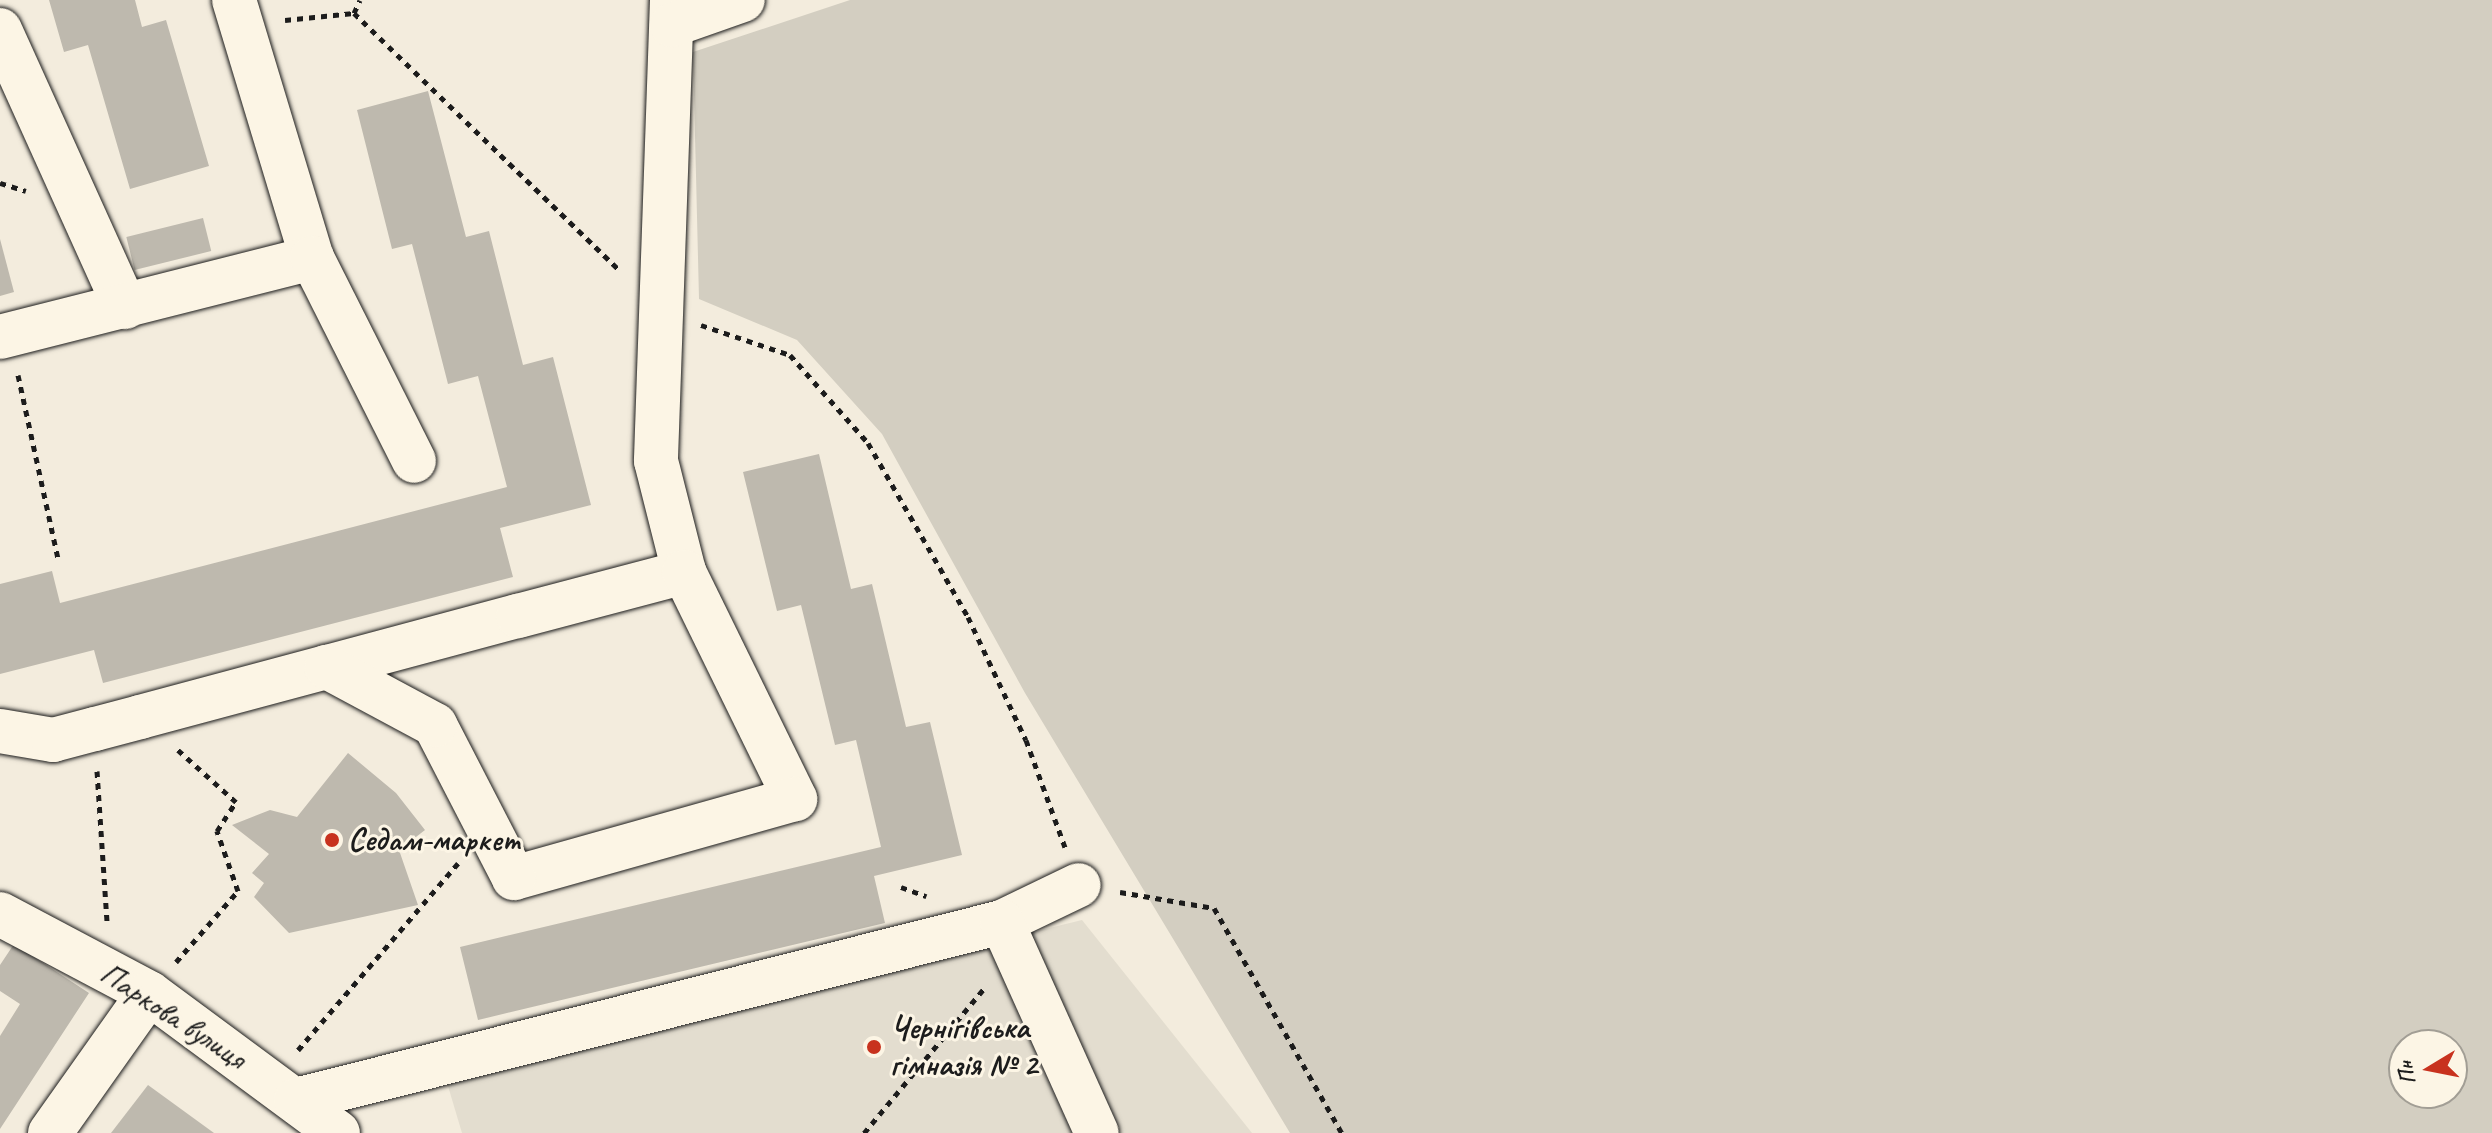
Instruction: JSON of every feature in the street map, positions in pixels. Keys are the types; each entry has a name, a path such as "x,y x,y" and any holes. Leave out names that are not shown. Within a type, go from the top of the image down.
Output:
{"street":[{"path":"327,667 435,725 514,878 795,799 684,572 656,461 664,313 672,12 743,0"},
{"path":"238,13 312,258 414,461"},
{"path":"0,30 125,307"},
{"path":"4,336 312,258"},
{"path":"0,731 53,740 684,572"},
{"path":"284,1091 1009,936 1079,885"},
{"name":"Паркова вулиця","path":"0,914 149,993 338,1133"},
{"path":"1009,936 1097,1133"},
{"path":"50,1133 149,993"}],"path":[{"path":"354,13 360,0"},
{"path":"238,13 354,13 664,313 790,355 868,443 968,617 1026,740 1079,885 1214,908 1342,1133"},
{"path":"4,336 58,558"},
{"path":"140,717 236,802 217,831 238,891 149,993"},
{"path":"95,729 111,972"},
{"path":"284,1091 489,825"},
{"path":"864,1133 1009,936"}],"shaded area":[{"path":"850,0 2492,0 2492,1133 1290,1133 1025,693 882,434 797,340 699,299 693,52"},
{"name":"Чернігівська гімназія № 2","path":"1082,920 1252,1133 462,1133 445,1076"}],"building":[{"path":"49,0 135,0 142,27 166,20 209,166 130,189 88,45 64,52"},
{"path":"428,91 466,237 489,231 523,365 553,357 591,505 500,528 513,577 103,683 94,650 0,674 0,584 52,571 60,603 507,487 478,376 448,384 412,244 392,249 357,110"},
{"path":"203,218 211,251 135,270 126,237"},
{"path":"0,239 14,292 0,296"},
{"path":"819,454 851,589 872,584 906,727 930,722 962,855 874,876 885,923 478,1020 460,947 881,847 856,740 835,745 801,605 777,611 743,472"},
{"name":"Седам-маркет","path":"348,753 396,793 425,830 399,850 418,905 289,933 254,897 264,883 252,873 269,854 232,825 270,810 297,817"},
{"path":"14,944 89,993 0,1129 0,1036 20,1004 0,991 0,965"},
{"path":"148,1085 214,1133 111,1133"}],"place":[{"name":"Седам-маркет","path":"332,840"},
{"name":"Чернігівська гімназія № 2","path":"874,1047"}]}
